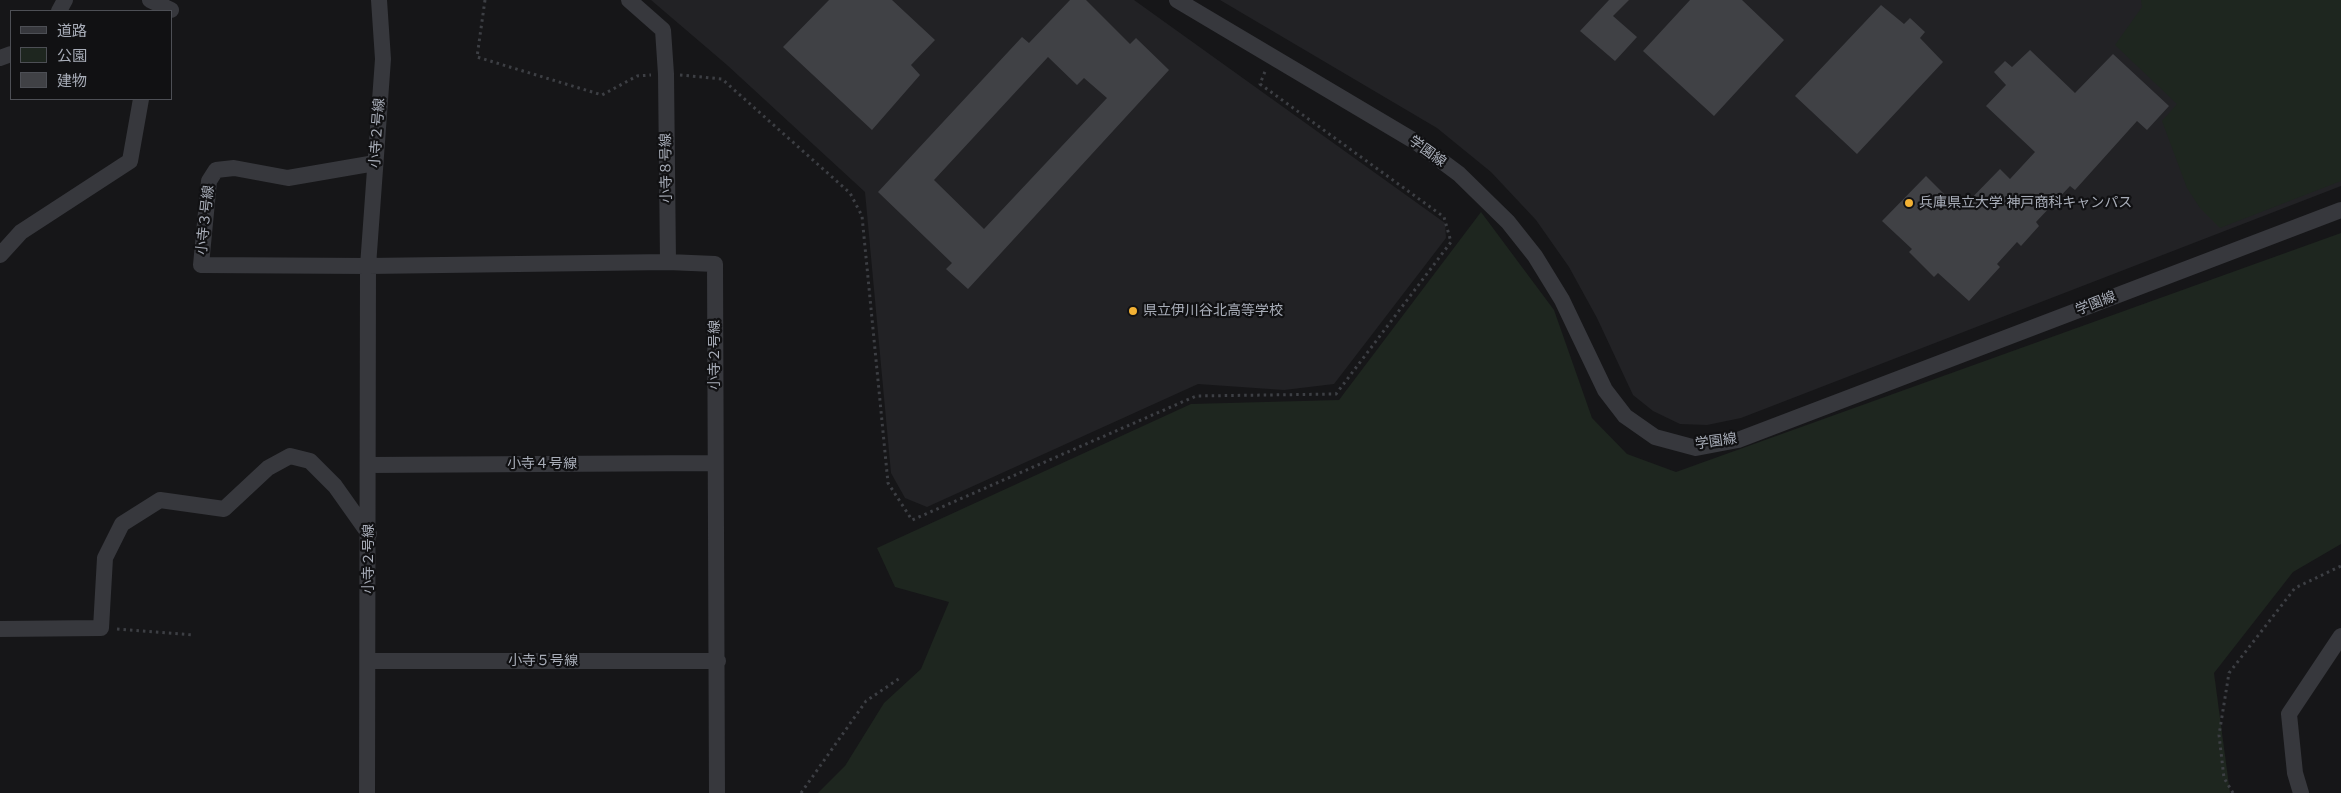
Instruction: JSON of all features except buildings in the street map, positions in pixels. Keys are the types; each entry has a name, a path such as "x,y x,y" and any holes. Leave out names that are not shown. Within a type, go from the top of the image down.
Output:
{"street":[{"path":"150,0 172,7"},
{"name":"小寺２号線","path":"367,793 369,661 368,266 383,59 379,0"},
{"name":"小寺８号線","path":"629,0 663,30 666,74 668,262"},
{"name":"学園線","path":"1177,0 1416,142 1459,174 1508,222 1535,256 1562,300 1605,390 1625,416 1655,438 1696,448 1738,440 2341,210"},
{"path":"0,255 21,232 130,161 141,100"},
{"name":"小寺３号線","path":"368,266 201,265 209,181 216,170 234,168 288,178 376,163"},
{"name":"小寺２号線","path":"368,266 668,262 715,264 717,793"},
{"path":"0,629 101,628 105,558 122,524 160,500 224,509 268,468 290,456 310,461 335,486 369,534"},
{"name":"小寺４号線","path":"369,465 716,463"},
{"path":"2301,793 2295,773 2289,714 2341,636"},
{"name":"小寺５号線","path":"369,661 718,661"}],"path":[{"path":"484,0 477,57 602,95 637,76 666,74 722,80 850,193 862,216 888,482 912,520 1196,396 1336,394 1451,242 1444,218 1260,84 1272,56"},
{"path":"2233,793 2224,778 2219,735 2229,673 2295,588 2341,566"},
{"path":"101,628 194,635"},
{"path":"801,793 866,701 900,678"}],"shaded area":[{"name":"県立伊川谷北高等学校","path":"651,0 1134,0 1445,223 1446,238 1334,384 1284,390 1198,384 927,507 905,498 891,473 865,192 727,65"},
{"name":"兵庫県立大学 神戸商科キャンパス","path":"1220,0 2341,0 2341,186 1741,418 1707,425 1680,424 1653,411 1633,395 1597,318 1569,267 1536,220 1491,172 1437,128"}],"green space":[{"path":"2141,0 2341,0 2341,181 2220,228 2200,208 2187,188 2162,121 2177,104 2115,45 2142,7"},
{"path":"1481,212 1554,310 1592,418 1627,454 1676,472 2341,233 2341,544 2293,572 2214,673 2230,793 818,793 845,766 884,703 921,669 949,602 895,587 877,548 1191,404 1339,400"}],"place":[{"name":"兵庫県立大学 神戸商科キャンパス","path":"1909,203"},
{"name":"県立伊川谷北高等学校","path":"1133,311"}]}
